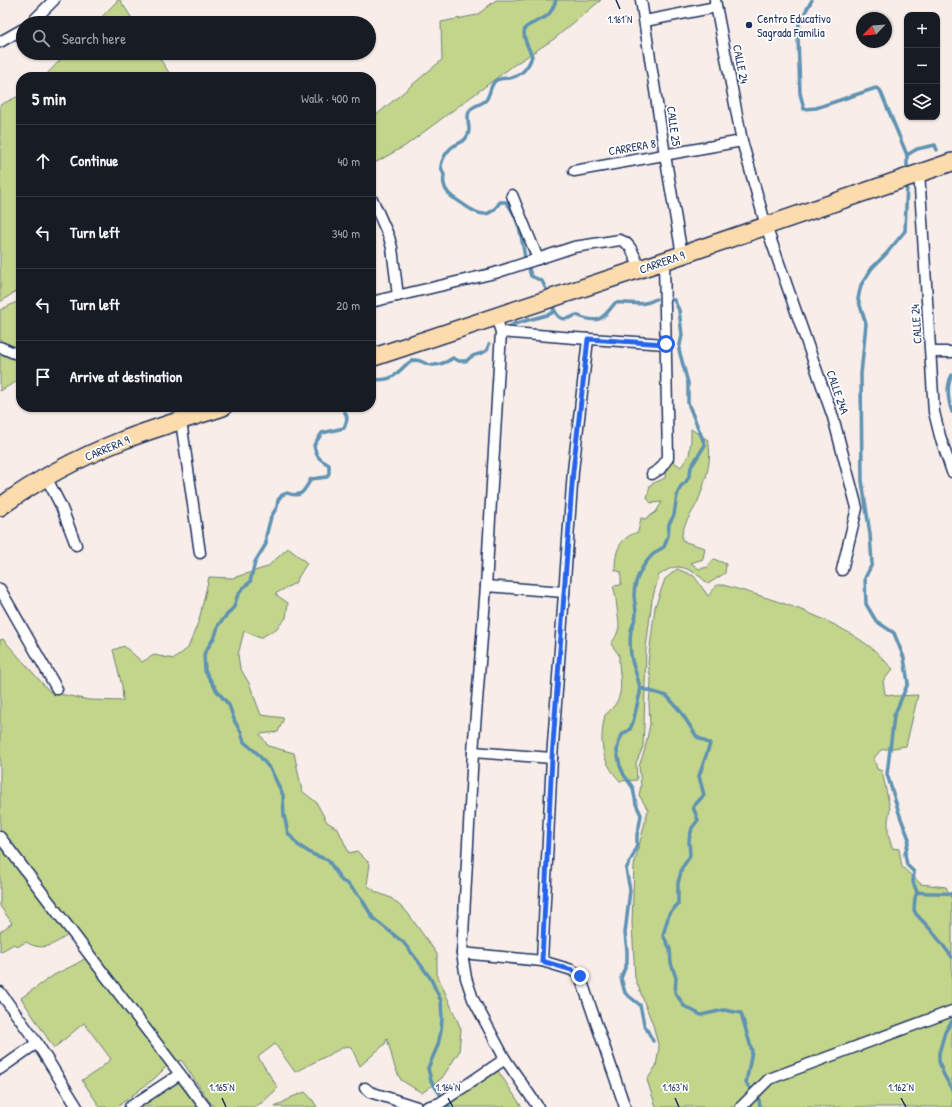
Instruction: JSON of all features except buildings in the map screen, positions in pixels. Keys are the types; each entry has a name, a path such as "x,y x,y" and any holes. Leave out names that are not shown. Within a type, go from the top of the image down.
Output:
{"highway":[{"name":"CARRERA 9","path":"376,357 499,324 550,299 952,162"},
{"name":"CARRERA 9","path":"0,507 46,477 121,441 208,412"}],"street":[{"path":"39,16 54,0"},
{"name":"CALLE 25","path":"641,0 682,255"},
{"path":"645,21 716,3"},
{"name":"CALLE 24","path":"716,3 742,141 766,226"},
{"path":"0,42 16,33"},
{"name":"CARRERA 8","path":"574,171 742,141"},
{"name":"CALLE 24","path":"919,172 934,412 952,472"},
{"path":"512,195 538,259"},
{"path":"376,208 389,237 392,248 398,296"},
{"name":"CALLE 24A","path":"766,226 833,417 857,508 842,570"},
{"path":"376,301 495,273 574,247 620,240 626,241 629,245 640,269"},
{"path":"652,474 660,469 668,458 664,261"},
{"path":"538,1107 505,1059 473,1000 466,978 462,953 473,752 486,586 499,324 588,339 666,344"},
{"path":"542,961 552,758 564,592 573,471 588,339"},
{"path":"0,347 16,353"},
{"path":"931,352 952,352"},
{"path":"181,421 200,553"},
{"path":"46,477 61,506 76,545"},
{"path":"486,586 564,592"},
{"path":"0,589 57,689"},
{"path":"473,752 552,758"},
{"path":"0,837 205,1107"},
{"path":"462,953 542,961 572,970 580,976 625,1107"},
{"path":"0,992 37,1043 77,1107"},
{"path":"741,1107 769,1079 952,1011"},
{"path":"0,1069 37,1043"},
{"path":"427,1107 440,1103 505,1059"},
{"path":"130,1107 180,1074"},
{"path":"364,1088 370,1092 417,1107"}],"green space":[{"path":"118,0 120,0 130,16 103,16"},
{"path":"496,0 601,0 554,39 514,65 405,146 376,162 376,115 442,60 441,22 477,15"},
{"path":"60,60 161,60 169,72 49,72"},
{"path":"16,97 16,291 0,302 0,105"},
{"path":"16,302 16,382 0,391 0,310"},
{"path":"691,429 708,440 710,455 708,471 703,487 698,501 683,531 682,541 705,548 703,559 691,563 699,569 708,567 714,559 726,564 725,573 708,584 694,572 681,567 672,568 659,575 652,600 646,648 643,747 636,763 637,780 620,781 605,758 602,742 605,715 617,701 621,687 619,655 611,644 617,634 619,626 616,597 613,586 621,585 621,572 615,570 617,551 619,546 626,538 638,532 641,518 645,519 656,512 662,502 651,503 647,498 650,485 665,478 666,464 671,460 681,467 689,455"},
{"path":"288,548 307,563 295,583 275,594 288,603 286,618 276,629 260,638 244,631 238,655 240,668 249,683 261,715 284,718 278,732 260,734 268,746 294,753 302,791 316,802 327,822 338,829 349,853 357,851 370,864 367,885 376,892 391,898 407,912 437,954 437,974 461,1029 459,1052 442,1078 422,1093 401,1080 395,1068 387,1038 385,1044 360,1066 351,1047 346,1046 295,1072 275,1044 258,1057 278,1088 263,1102 254,1107 214,1107 182,1061 173,1060 155,1078 117,1107 100,1107 82,1080 97,1071 111,1059 84,1023 54,1048 21,998 54,975 86,958 70,934 49,946 38,947 26,942 17,947 14,944 0,952 0,932 12,923 0,906 0,640 3,639 50,692 89,700 123,701 122,686 113,650 124,646 142,662 154,655 174,659 188,648 199,620 209,577 233,578 267,567"},
{"path":"677,569 694,576 708,596 717,585 723,585 780,602 836,625 872,648 893,669 883,681 885,694 895,696 918,695 906,746 881,750 874,758 877,769 882,771 890,809 888,834 892,848 899,849 902,867 921,884 946,887 952,899 952,1107 656,1107 647,1080 656,1066 659,1048 653,1025 635,978 632,923 634,866 648,810 639,795 641,786 639,766 645,749 650,724 649,703 651,681 648,663 655,607 665,579"},
{"path":"498,1071 522,1107 442,1107"},
{"path":"180,1079 200,1107 139,1107"},
{"path":"305,1092 317,1107 275,1107 292,1097"}],"waterway":[{"path":"525,258 517,221 506,202 500,202 488,213 484,214 474,211 453,197 447,191 441,166 444,158 451,148 464,140 468,135 468,115 470,109 486,100 495,81 514,77 527,67 532,56 527,46 524,31 525,28 547,16 553,8 556,0"},
{"path":"812,0 799,23 798,38 800,93 804,109 816,108 876,88 880,90 907,155 907,173"},
{"path":"907,155 917,149 935,145 937,150"},
{"path":"907,183 905,231 872,268 861,285 858,299 866,324 861,374 862,481 870,534 872,564 865,578 866,604 876,621 894,633 904,658 908,683 894,716 887,774 909,839 905,854 907,865 914,872 913,882 917,892 952,894"},
{"path":"528,265 531,276 542,281 549,295"},
{"path":"551,303 555,312 560,318 567,319 576,315 594,320 606,314 615,303 640,304 656,299"},
{"path":"653,1041 644,1024 640,1005 625,993 621,978 627,963 625,933 630,890 626,869 634,854 637,844 637,834 641,815 636,804 633,788 620,766 617,751 622,735 630,729 633,722 640,693 630,645 631,630 636,615 634,594 639,573 652,555 664,547 668,536 669,524 674,515 677,495 681,486 686,482 690,474 691,467 705,445 688,403 688,383 679,350 682,335 679,310 674,300 668,299"},
{"path":"509,327 555,311"},
{"path":"376,380 389,378 395,375 408,363 415,360 430,365 444,363 453,358 459,361 467,361 472,356 485,351 489,344"},
{"path":"952,375 948,393 952,412"},
{"path":"344,412 347,417 344,428 322,433 314,445 318,457 329,465 329,473 327,477 311,479 304,490 299,494 292,495 287,493 282,495 278,500 277,507 271,517 266,536 266,544 255,562 250,582 242,589 237,597 234,607 219,624 215,636 204,654 205,671 217,691 229,705 244,742 257,753 271,770 283,795 284,815 288,833 298,845 312,854 328,860 342,881 348,884 361,898 373,918 403,942 431,979 441,1001 442,1018 438,1045 428,1068 431,1081 440,1094"},
{"path":"640,688 667,696 681,712 697,737 710,744 699,776 704,795 693,807 698,820 692,828 689,840 690,856 682,868 678,883 678,904 669,914 663,935 670,949 671,963 676,978 675,992 684,1006 701,1015 724,1010 741,1013 752,1051 746,1083 759,1100 760,1107"},
{"path":"917,892 914,910 916,914 932,931 952,957"},
{"path":"952,1021 945,1032 939,1053 939,1061 943,1073 952,1090"},
{"path":"447,1104 450,1107"}],"place":[{"name":"Centro Educativo Sagrada Familia","path":"749,25"}],"route":[{"path":"580,976 572,970 542,961 552,758 573,471 588,339 666,344"}]}
